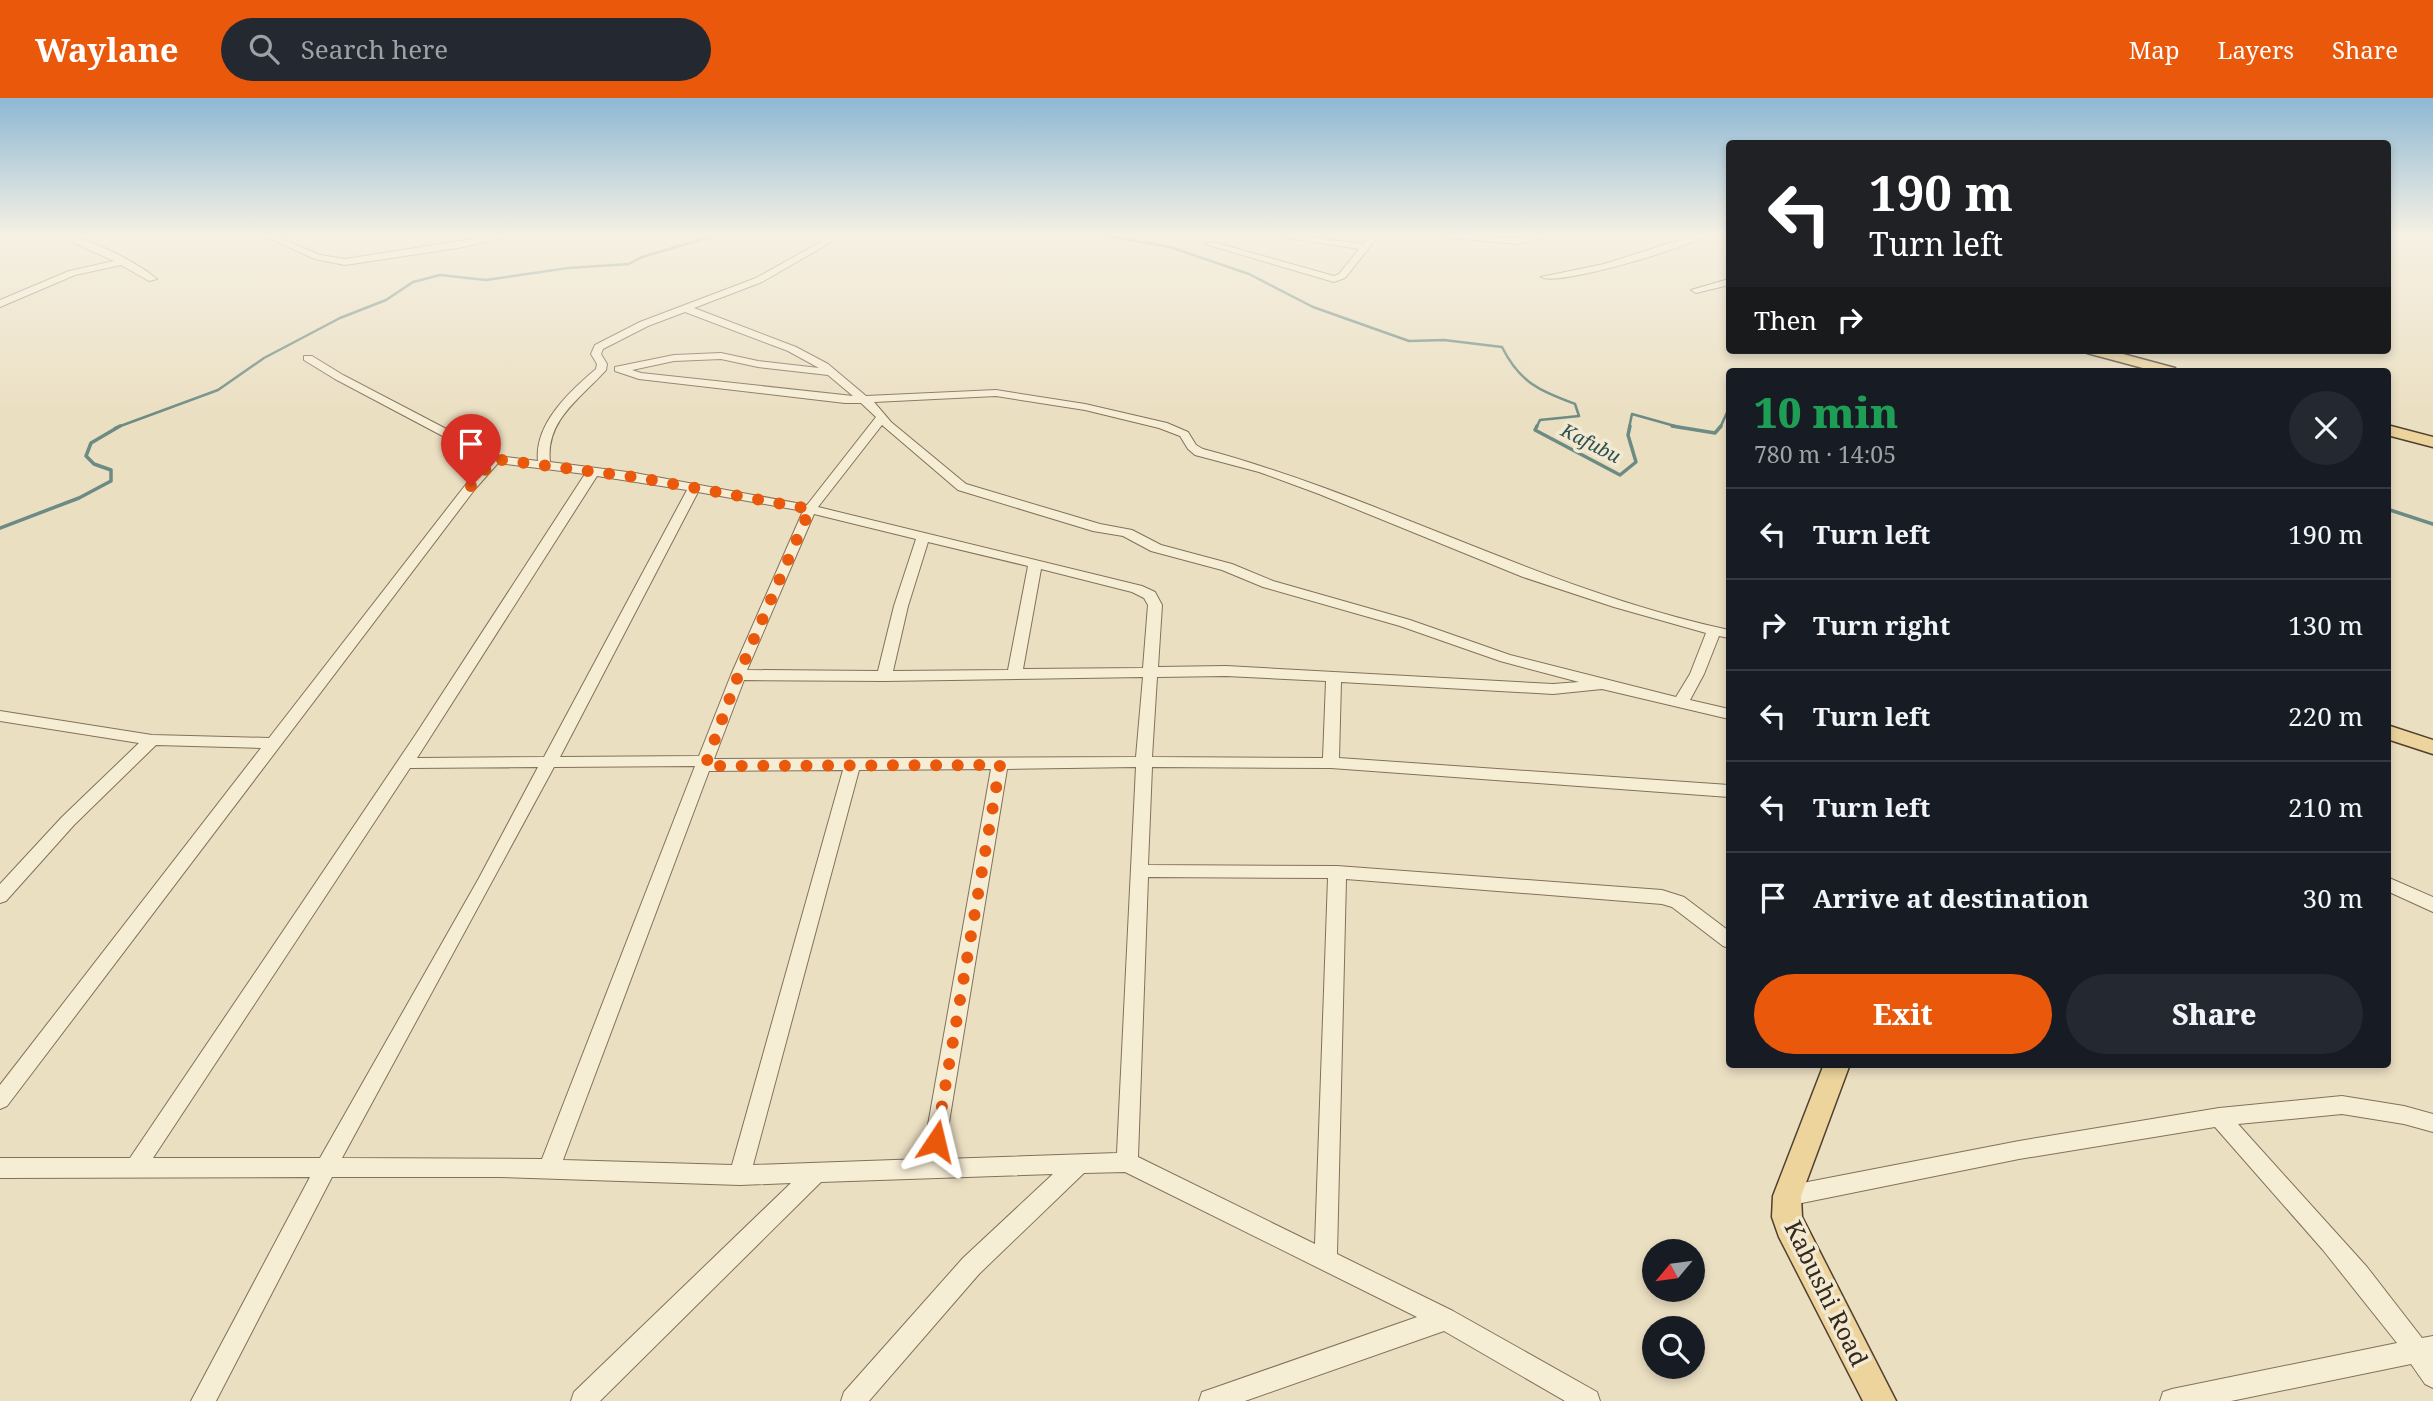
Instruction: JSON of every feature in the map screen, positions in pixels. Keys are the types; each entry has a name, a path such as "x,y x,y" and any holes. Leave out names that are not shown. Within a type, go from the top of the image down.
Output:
{"main road":[{"path":"2107,354 2159,368"},
{"path":"2391,431 2433,442"},
{"path":"2391,733 2433,747"},
{"name":"Kabushi Road","path":"1835,1068 1787,1196 1787,1217 1794,1237 1880,1401"}],"street":[{"path":"0,304 21,295"},
{"path":"601,370 602,364 596,354 599,347 644,324 721,295"},
{"path":"686,309 792,349 831,372 962,487 1098,528 1127,533 1156,548 1227,567 1268,584 1321,597 1494,655 1603,685 1726,713"},
{"path":"544,465 542,447 547,432 575,392 601,370 674,358 721,356 767,365 831,372"},
{"path":"308,358 351,384 495,459 593,472 810,509 1035,563 1137,589 1150,595 1155,605 1144,762 1127,1162"},
{"path":"619,369 639,376 835,399 996,393 1084,407 1163,425 1184,434 1192,447 1199,452 1263,469 1323,491 1528,574 1619,604 1722,632 1680,704"},
{"path":"549,1168 738,676 810,509 881,418"},
{"path":"0,1100 471,486 495,459"},
{"path":"135,1168 405,763 593,472"},
{"path":"203,1401 327,1165 549,763 694,490"},
{"path":"884,676 901,606 923,536"},
{"path":"1015,673 1035,563"},
{"path":"738,676 1226,671 1553,689 1603,685"},
{"path":"1331,764 1334,676"},
{"path":"0,716 152,740 274,743"},
{"path":"0,896 68,821 152,740"},
{"path":"405,763 852,766 1144,762 1331,764 1726,791"},
{"path":"931,1167 1000,765"},
{"path":"740,1175 852,766"},
{"path":"1141,871 1338,872 1662,897 1678,902 1726,939"},
{"path":"1326,1258 1338,872"},
{"path":"2391,886 2433,905"},
{"path":"1787,1196 2019,1150 2219,1117 2342,1105 2404,1115 2433,1123"},
{"path":"2219,1117 2425,1349 2433,1376"},
{"path":"0,1168 327,1165 549,1168 740,1175 1127,1162 1445,1319 1588,1401"},
{"path":"853,1401 971,1266 1080,1163"},
{"path":"583,1401 817,1172"},
{"path":"1212,1401 1445,1319"},
{"path":"2172,1401 2425,1349"}],"waterway":[{"path":"119,426 218,390 264,358 340,318 394,295"},
{"name":"Kafubu","path":"1289,295 1313,307 1409,341 1444,340 1502,347 1516,369 1532,384 1575,404 1579,416 1540,420 1535,430 1620,475 1636,462 1628,435 1630,426"},
{"name":"Kafubu","path":"1629,428 1632,414 1679,427"},
{"name":"Kafubu","path":"1721,426 1726,415"},
{"path":"0,528 79,498 111,481 111,470 94,464 86,456 91,443 119,426"},
{"path":"115,428 119,426"},
{"name":"Kafubu","path":"1672,426 1679,427"},
{"name":"Kafubu","path":"1679,427 1715,433 1721,426"},
{"name":"Kafubu","path":"2391,510 2433,524"}],"route":[{"path":"471,486 495,459 635,477 694,490 810,509 738,676 705,766 1000,765 936,1141"}]}
